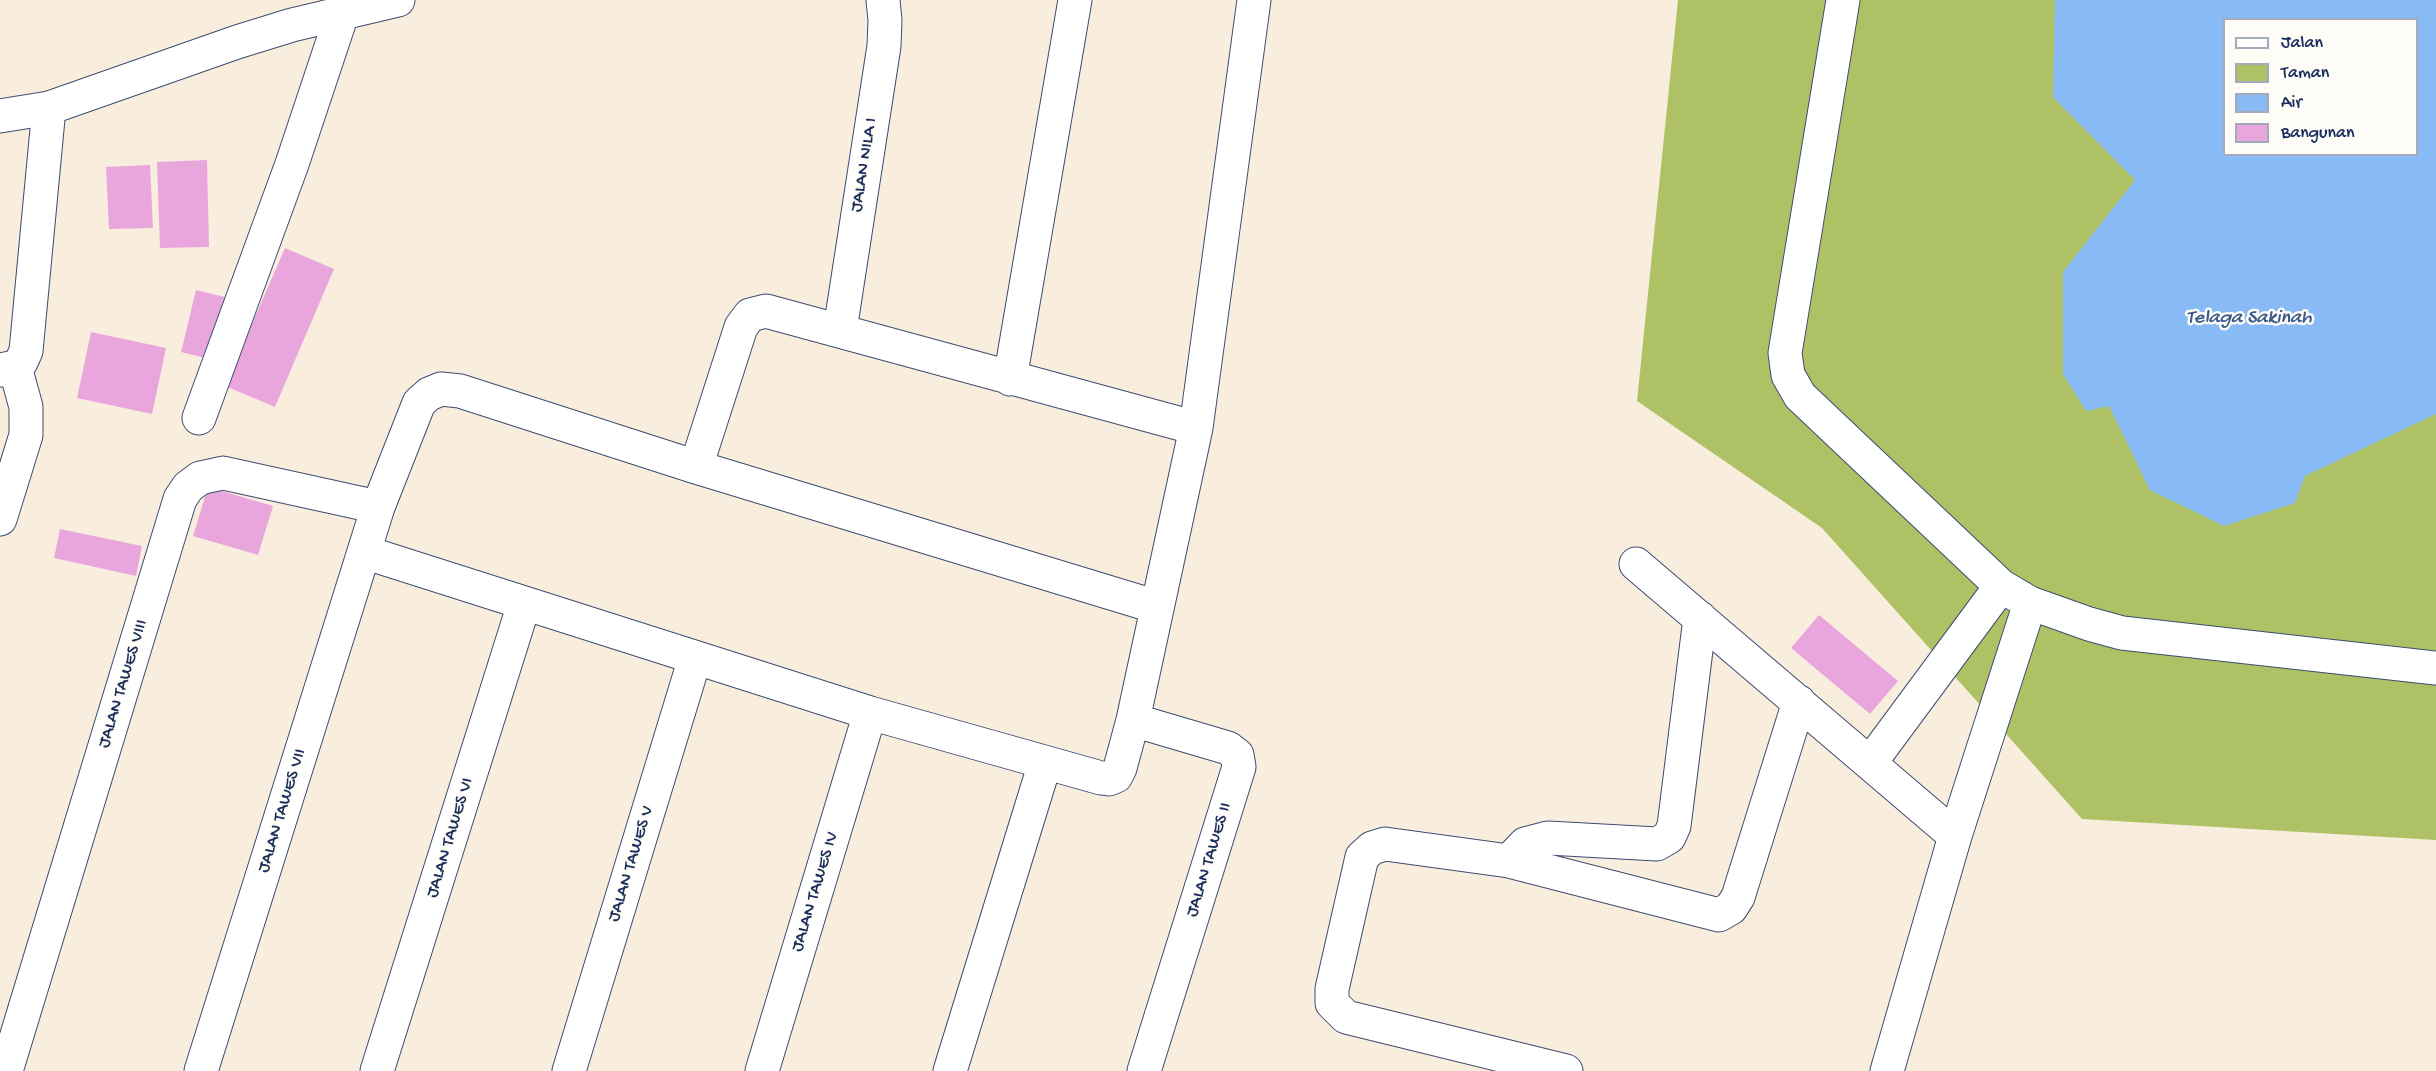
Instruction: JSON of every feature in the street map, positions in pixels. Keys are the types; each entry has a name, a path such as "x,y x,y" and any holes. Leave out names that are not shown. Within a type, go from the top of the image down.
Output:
{"street":[{"path":"0,116 50,108 237,42 343,11 398,0"},
{"name":"JALAN NILA I","path":"840,330 884,46 883,0"},
{"path":"1010,379 1076,0"},
{"path":"364,552 870,712 1101,778 1109,779 1116,776 1133,720 1196,428 1254,0"},
{"path":"1843,0 1785,353 1788,375 1800,396 2001,586 2030,603 2122,633 2436,668"},
{"path":"200,418 292,164 343,11"},
{"path":"0,519 26,435 26,407 7,369 21,362 26,351 50,108"},
{"path":"696,466 741,327 750,315 766,311 1196,428"},
{"name":"JALAN TAWES VII","path":"201,1071 378,507 419,403 429,394 441,389 460,391 1157,607"},
{"name":"JALAN TAWES VIII","path":"6,1071 180,499 188,487 200,477 223,473 378,507"},
{"path":"1636,564 1955,836"},
{"path":"1869,763 2001,586"},
{"path":"1887,1071 1955,836 2030,603"},
{"name":"JALAN TAWES VI","path":"378,1071 524,604"},
{"path":"1509,861 1525,844 1548,838 1657,844 1669,837 1674,826 1700,618"},
{"name":"JALAN TAWES V","path":"569,1071 695,658"},
{"path":"1566,1071 1346,1017 1332,1004 1332,989 1362,857 1372,848 1385,844 1509,861 1719,915 1731,908 1738,897 1799,702"},
{"name":"JALAN TAWES IV","path":"762,1071 870,712"},
{"name":"JALAN TAWES II","path":"1133,720 1228,748 1237,755 1239,767 1144,1071"},
{"path":"950,1071 1045,763"}],"green space":[{"path":"1678,0 2436,0 2436,840 2082,819 1822,528 1637,401"}],"water":[{"name":"Telaga Sakinah","path":"2055,0 2436,0 2436,414 2305,476 2295,503 2224,526 2150,490 2109,406 2086,411 2063,374 2063,272 2135,180 2053,97"}],"building":[{"path":"207,160 209,247 160,248 157,162"},
{"path":"150,165 153,228 109,229 106,167"},
{"path":"285,248 334,269 275,407 225,386"},
{"path":"196,290 233,299 218,361 181,352"},
{"path":"91,332 166,348 152,414 77,398"},
{"path":"208,487 273,506 258,555 193,536"},
{"path":"60,529 142,546 136,576 54,558"},
{"path":"1819,615 1898,681 1870,714 1791,648"}]}
